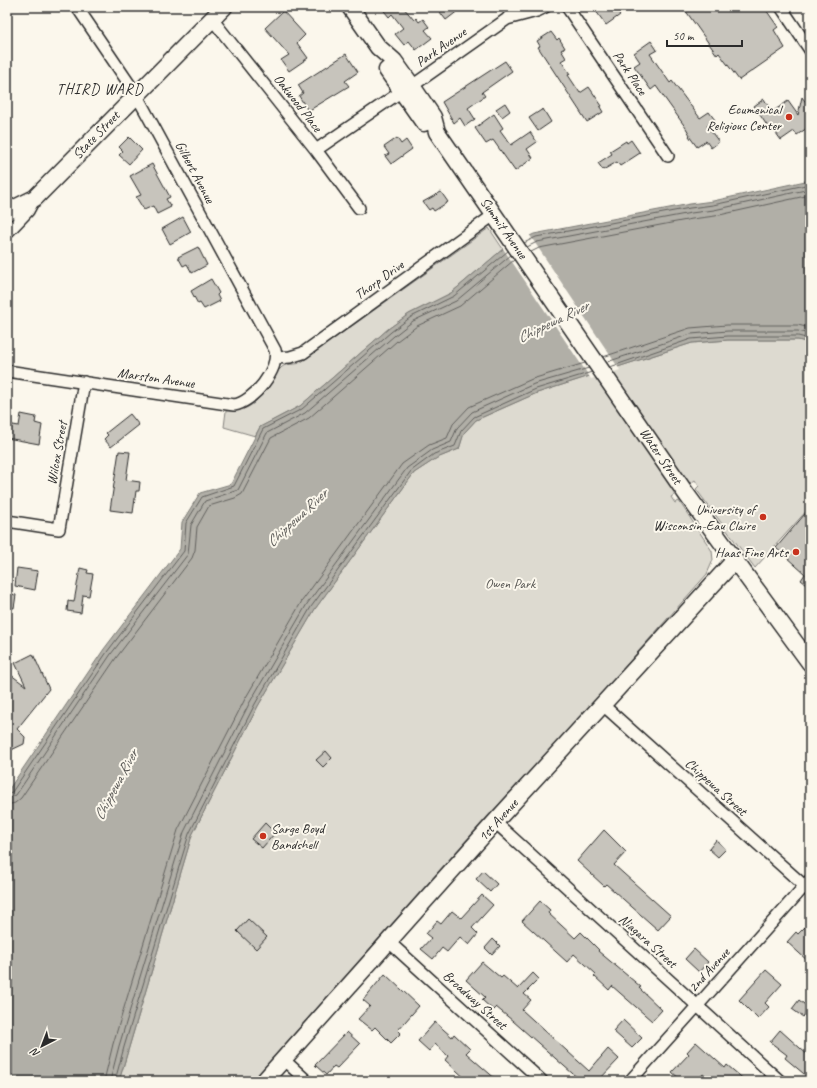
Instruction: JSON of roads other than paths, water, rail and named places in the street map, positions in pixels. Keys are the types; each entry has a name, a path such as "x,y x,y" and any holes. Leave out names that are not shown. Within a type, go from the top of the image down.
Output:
{"main road":[{"name":"State Street","path":"35,198 136,94 224,7"},
{"name":"Summit Avenue","path":"350,7 378,47 384,66 407,88 433,117 438,132 570,325"},
{"path":"7,212 35,198"},
{"name":"Water Street","path":"570,325 687,495 810,663"},
{"name":"1st Avenue","path":"264,1081 495,822 734,561"}],"street":[{"name":"Gilbert Avenue","path":"77,7 136,94 275,350 276,358"},
{"name":"Park Avenue","path":"316,150 507,19 516,7"},
{"name":"Park Avenue","path":"507,19 538,11 545,7"},
{"name":"Park Place","path":"567,7 668,156"},
{"path":"781,7 810,50"},
{"name":"Oakwood Place","path":"212,19 316,150 359,208"},
{"name":"State Street","path":"7,233 28,211 35,198"},
{"name":"Thorp Drive","path":"276,358 290,357 303,353 497,218"},
{"name":"Marston Avenue","path":"7,371 234,405 245,402 252,397 272,371 276,358"},
{"name":"Wilcox Street","path":"7,521 59,528 84,382"},
{"name":"Chippewa Street","path":"602,705 808,885"},
{"name":"Niagara Street","path":"495,822 780,1081"},
{"name":"2nd Avenue","path":"630,1081 808,885"},
{"name":"Broadway Street","path":"388,941 542,1081"},
{"path":"284,1060 307,1081"}],"water":[{"name":"Chippewa River","path":"810,180 810,343 798,340 728,340 692,343 537,393 476,420 464,433 459,449 437,458 414,473 315,609 258,706 192,835 119,1081 7,1081 7,792 104,649 180,549 182,522 200,493 231,484 260,427 300,406 388,329 409,314 451,293 503,249 534,234 690,204 713,201"}],"place":[{"name":"Ecumenical Religious Center","path":"789,117"},
{"name":"University of Wisconsin-Eau Claire","path":"763,517"},
{"name":"Haas Fine Arts","path":"796,552"},
{"name":"Sarge Boyd Bandshell","path":"263,836"}],"district":[{"name":"THIRD WARD","path":"100,89"}],"park label":[{"name":"Owen Park","path":"510,583"}]}
